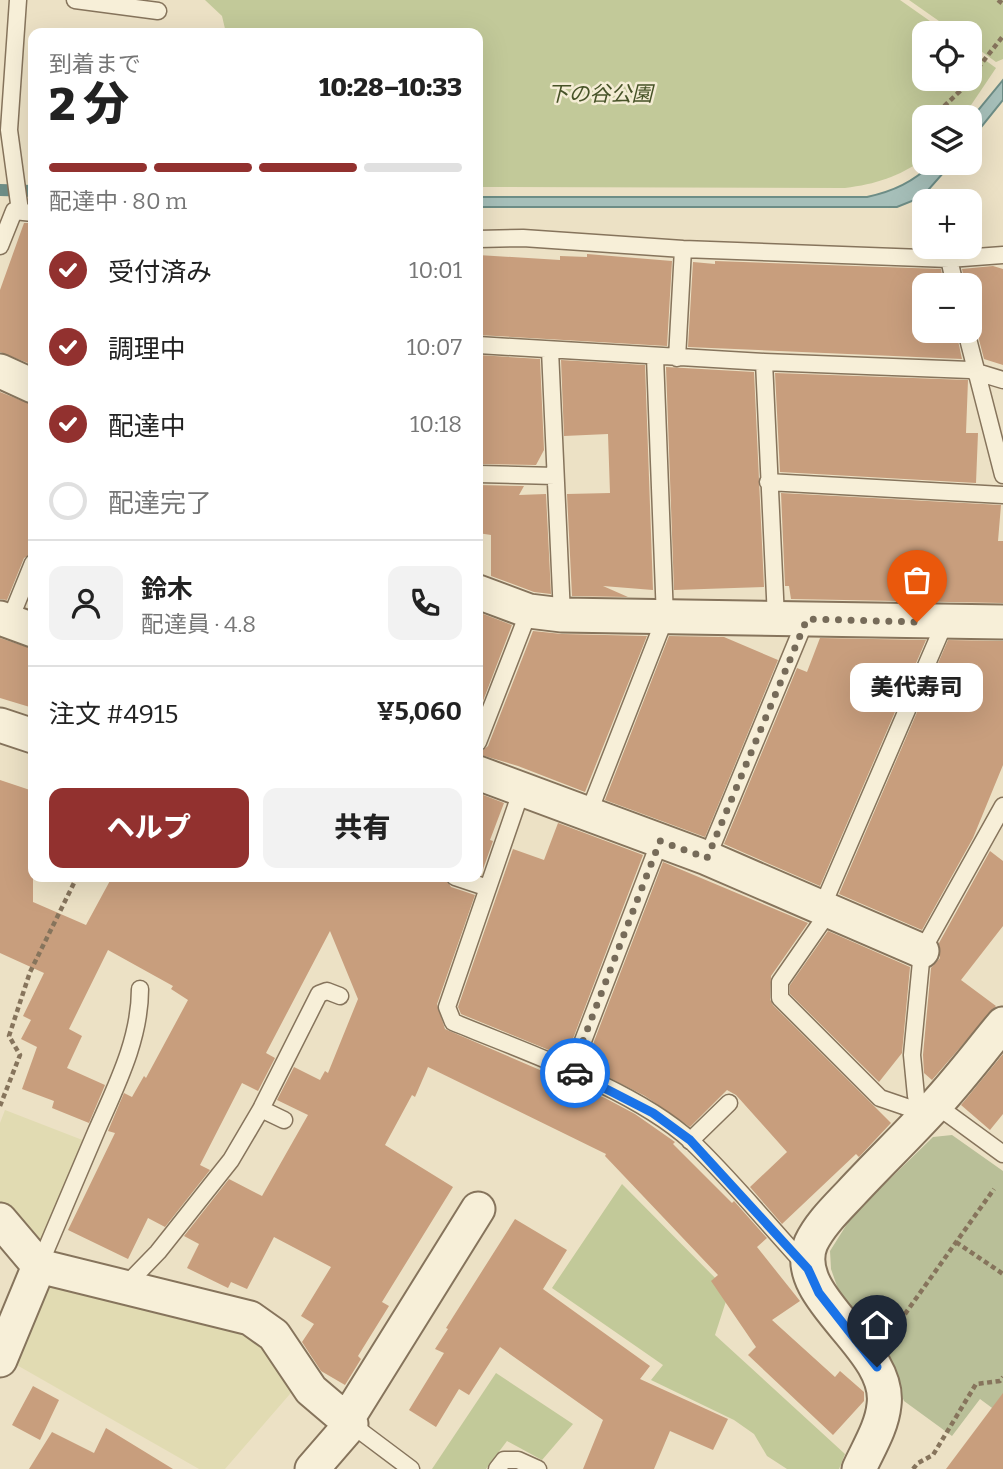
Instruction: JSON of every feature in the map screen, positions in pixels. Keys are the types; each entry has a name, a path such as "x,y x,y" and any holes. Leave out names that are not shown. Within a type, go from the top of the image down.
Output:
{"street":[{"path":"0,372 28,384"},
{"path":"483,594 528,611 562,615 1003,622"},
{"path":"0,725 28,734"},
{"path":"483,775 707,858 922,951"},
{"path":"859,1469 881,1421 885,1404 883,1384 877,1367 819,1293 808,1269 811,1244 829,1217 932,1110 1003,1024"},
{"path":"312,1469 348,1422 478,1209"},
{"path":"0,1220 39,1266 250,1318 274,1335 311,1390 348,1422"},
{"path":"0,1360 39,1266"}],"lane":[{"path":"0,246 14,211 24,207 9,130 6,70 18,0"},
{"path":"75,0 158,11"},
{"path":"483,239 912,258"},
{"path":"677,358 684,249"},
{"path":"982,257 1003,255"},
{"path":"949,259 952,273"},
{"path":"969,343 1003,475"},
{"path":"483,345 655,357 976,372 1003,380"},
{"path":"550,350 562,615"},
{"path":"589,813 666,618 655,357"},
{"path":"707,858 791,619 768,482 764,362"},
{"path":"483,474 555,476"},
{"path":"768,482 1003,495"},
{"path":"14,623 28,579"},
{"path":"483,729 528,611"},
{"path":"932,1110 880,1098 780,998 780,982 826,908 945,622"},
{"path":"522,789 447,1007 453,1022 571,1072 653,1113 690,1140 808,1269"},
{"path":"1003,806 922,951 912,1055 916,1096 932,1110 1003,1154"},
{"path":"571,1072 660,841"},
{"path":"470,882 488,888"},
{"path":"39,1266 136,1032 140,1012 140,989"},
{"path":"124,1287 158,1252 231,1160 261,1109 319,994 327,991 340,996"},
{"path":"690,1140 729,1103"},
{"path":"261,1109 284,1120"},
{"path":"348,1422 411,1469"},
{"path":"497,1469 504,1460 518,1460 538,1469"}],"path":[{"path":"998,0 1003,4"},
{"path":"945,105 960,91 1003,36"},
{"path":"0,1106 20,1055 9,1036 30,972 75,882"},
{"path":"894,1328 994,1189"},
{"path":"956,1242 1003,1274"},
{"path":"913,1469 933,1455 976,1384 1002,1380"}],"shaded area":[{"path":"5,1110 85,1141 39,1247 0,1207 0,1123"},
{"path":"43,1279 246,1332 296,1387 225,1469 199,1469 8,1360"}],"green space":[{"name":"下の谷公園","path":"205,0 900,0 930,21 912,21 912,91 981,91 971,105 912,105 912,166 886,179 867,184 845,188 483,187 483,28 225,28 222,16"},
{"path":"909,0 1003,0 1003,59 996,62 982,52 982,21 939,21"},
{"name":"下の谷公園","path":"982,58 996,68 982,89"},
{"path":"952,1135 1003,1171 1003,1416 980,1399 952,1436 904,1401 881,1345 839,1292 831,1269 830,1251 852,1216 933,1137"},
{"path":"622,1184 729,1292 715,1335 845,1454 839,1469 787,1469 767,1456 754,1434 734,1420 651,1380 663,1365 552,1288"},
{"path":"496,1373 573,1424 542,1460 507,1441 486,1469 432,1469"}],"water":[{"path":"1003,80 1003,100 982,126 982,105"},
{"path":"918,175 941,175 929,189 912,189 912,201 897,207 483,207 483,197 867,197 903,185"}],"building":[{"path":"24,223 28,223 28,363 0,352 0,290"},
{"path":"587,254 672,261 667,346 483,335 483,255 560,260 560,256 587,257"},
{"path":"715,261 941,269 942,273 912,273 912,343 959,343 962,359 688,347 693,262 715,264"},
{"path":"993,266 1003,269 1003,365 984,359 980,343 982,343 982,273 963,273 962,269"},
{"path":"483,355 540,359 544,450 536,465 483,464"},
{"path":"561,360 645,365 653,590 603,586 628,597 572,596 567,494 610,493 608,434 564,436"},
{"path":"666,367 754,372 764,587 674,590"},
{"path":"775,373 968,380 966,433 978,433 976,483 780,472"},
{"path":"0,392 28,403 28,556 24,558 7,600 0,599"},
{"path":"483,485 524,486 519,495 546,494 551,594 534,592 491,576 491,535 483,534"},
{"path":"781,493 1001,505 998,541 1003,541 1003,603 791,599 789,586 785,586"},
{"path":"483,614 512,625 483,701"},
{"path":"533,631 647,636 585,792 483,756 483,750 488,746"},
{"path":"669,636 724,637 778,660 705,837 605,800"},
{"path":"0,638 28,647 28,706 0,698"},
{"path":"820,638 926,640 820,886 724,844 797,668 807,672"},
{"path":"948,640 1003,641 1003,765 973,838 922,930 839,894"},
{"path":"0,780 28,789 28,882 33,882 33,902 86,925 109,882 448,882 451,887 475,895 437,1004 445,1029 605,1098 635,1114 675,1142 673,1144 732,1203 734,1201 767,1238 757,1247 800,1301 772,1320 835,1377 840,1371 864,1392 864,1401 833,1435 748,1355 756,1347 711,1281 718,1275 606,1154 428,1067 415,1097 412,1095 385,1145 453,1187 382,1302 389,1306 358,1356 361,1359 345,1385 321,1371 302,1342 314,1324 301,1316 331,1267 274,1237 247,1289 231,1282 228,1288 187,1268 199,1244 184,1236 229,1179 262,1196 308,1115 277,1100 294,1067 320,1080 325,1071 328,1073 358,999 330,931 266,1053 275,1058 258,1091 242,1083 200,1165 210,1170 165,1227 148,1218 128,1259 68,1230 115,1133 108,1131 124,1093 132,1097 144,1076 146,1078 188,1000 171,989 173,986 108,950 69,1029 82,1036 67,1068 105,1085 89,1123 52,1108 54,1101 22,1089 37,1047 21,1039 31,1020 23,1016 44,973 0,953"},
{"path":"483,795 504,803 490,840 493,841 483,869"},
{"path":"558,823 643,855 566,1057 461,1014 458,1007 513,849 544,860"},
{"path":"990,851 1003,861 1003,926 961,980 996,1006 932,1080 924,1073 923,1055 931,968 940,958 939,943"},
{"path":"663,862 808,923 771,976 770,999 891,1123 859,1157 856,1154 782,1224 750,1187 787,1152 736,1095 727,1090 690,1127 645,1096 585,1065"},
{"path":"828,931 910,967 902,1053 879,1082 790,994 790,985"},
{"path":"1003,1054 1003,1114 990,1130 961,1105"},
{"path":"515,1219 567,1250 543,1289 650,1366 640,1379 728,1419 713,1450 670,1431 654,1469 583,1469 603,1420 500,1347 469,1395 459,1389 436,1427 409,1410 444,1353 435,1349 448,1329 446,1328"},
{"path":"33,1386 59,1400 40,1440 12,1425"},
{"path":"1003,1393 1003,1469 946,1469"},
{"path":"106,1428 173,1469 29,1469 52,1432 94,1453"}],"waterway":[{"path":"0,190 28,191"}],"way so far":[{"path":"575,1073 571,1072 660,841 707,858 807,619 917,622"}],"place":[{"name":"美代寿司","path":"917,622"}],"route":[{"path":"575,1073 653,1113 690,1140 808,1269 819,1293 877,1367"}]}
